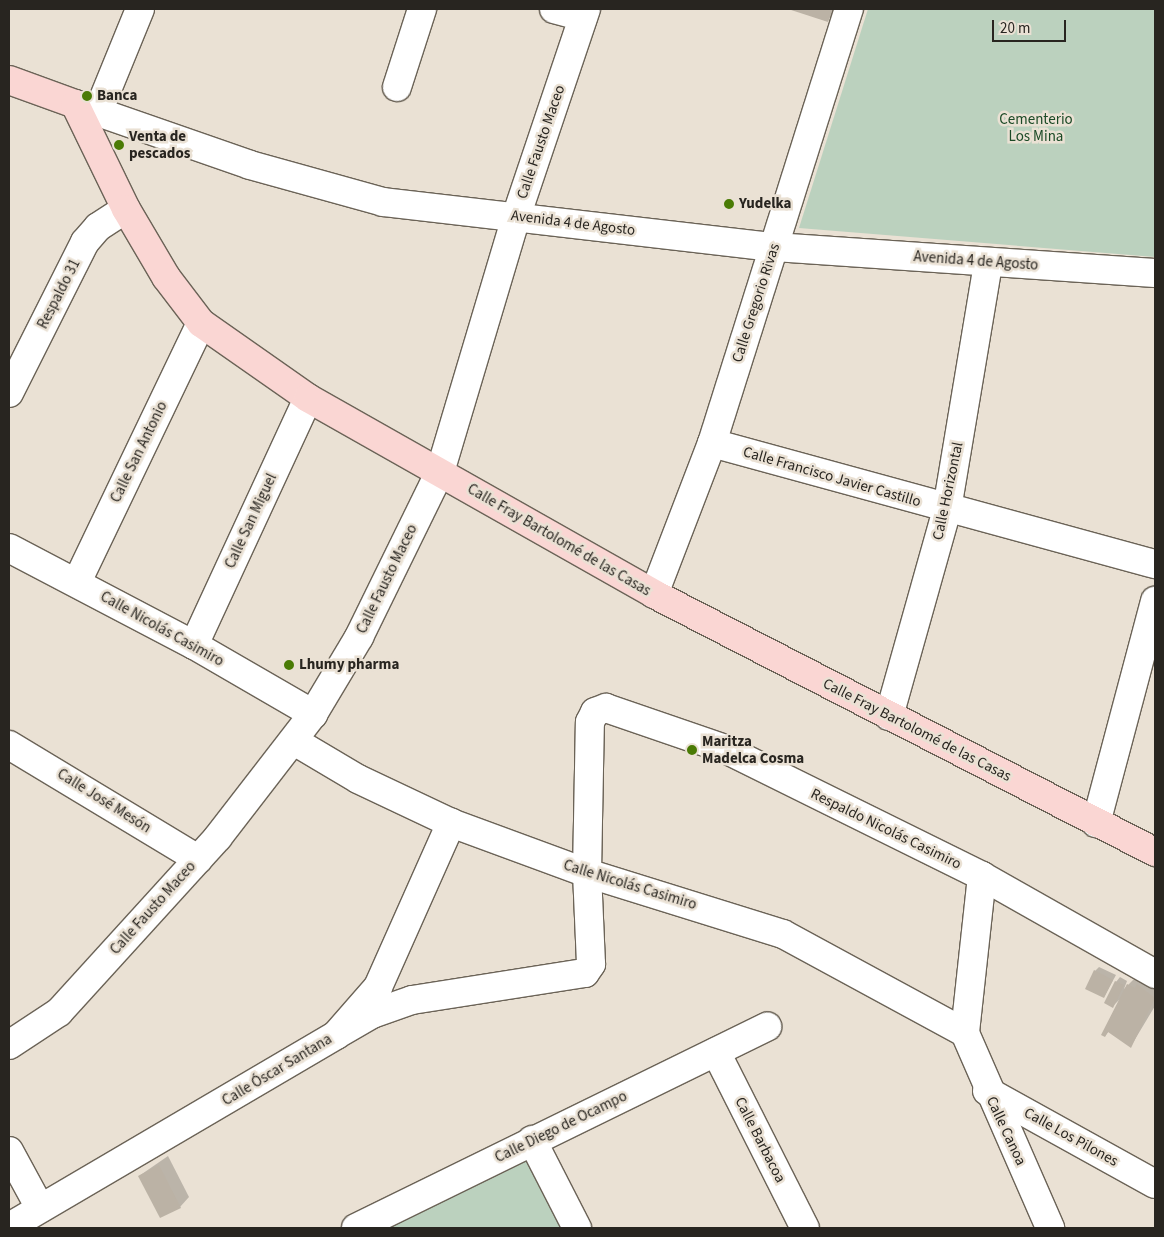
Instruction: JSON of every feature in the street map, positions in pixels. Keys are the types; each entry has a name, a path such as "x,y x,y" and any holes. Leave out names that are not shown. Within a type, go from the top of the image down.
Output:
{"main road":[{"name":"Avenida 4 de Agosto","path":"9,80 86,108"},
{"name":"Calle Fray Bartolomé de las Casas","path":"86,108 126,209 166,277 201,323 308,398 654,594 1155,852"}],"street":[{"path":"86,108 140,9"},
{"path":"397,87 422,9"},
{"path":"554,9 584,13"},
{"name":"Calle Gregorio Rivas","path":"654,594 712,443 850,9"},
{"name":"Calle Fausto Maceo","path":"9,1044 58,1012 198,859 294,741 313,714 359,637 440,472 516,217 584,13"},
{"name":"Avenida 4 de Agosto","path":"86,108 315,185 383,202 774,247 1155,273"},
{"name":"Respaldo 31","path":"9,393 85,242 98,227 126,209"},
{"name":"Calle Horizontal","path":"889,716 947,509 988,263"},
{"name":"Calle San Antonio","path":"77,582 201,323"},
{"name":"Calle San Miguel","path":"194,645 308,398"},
{"name":"Calle Francisco Javier Castillo","path":"712,443 947,509 1155,564"},
{"name":"Calle Nicolás Casimiro","path":"9,548 194,645 313,714"},
{"path":"1096,823 1155,601"},
{"name":"Respaldo Nicolás Casimiro","path":"587,873 590,722 595,712 606,708 724,749 982,876 1155,974"},
{"name":"Calle Nicolás Casimiro","path":"294,741 358,780 451,823 587,873 783,934 965,1033"},
{"name":"Calle José Mesón","path":"9,745 198,859"},
{"name":"Calle Óscar Santana","path":"9,1227 336,1035 378,987 451,823"},
{"path":"336,1035 372,1014 412,1000 585,973 592,964 587,873"},
{"path":"965,1033 982,876"},
{"name":"Calle Diego de Ocampo","path":"356,1228 532,1140 767,1027"},
{"name":"Calle Canoa","path":"965,1033 987,1091 1050,1228"},
{"name":"Calle Barbacoa","path":"716,1052 805,1228"},
{"name":"Calle Los Pilones","path":"987,1091 1155,1184"},
{"path":"532,1140 577,1228"},
{"path":"9,1151 40,1208"}],"green space":[{"name":"Cementerio Los Mina","path":"868,9 1155,9 1155,257 799,228"},
{"path":"532,1155 568,1228 386,1228"}],"building":[{"path":"788,9 829,9 832,11 828,22"},
{"path":"1094,970 1113,980 1104,998 1085,989"},
{"path":"1115,981 1124,985 1113,1008 1104,1003"},
{"path":"1127,984 1135,988 1137,984 1155,998 1131,1048 1108,1032 1105,1037 1101,1035"},
{"path":"159,1165 181,1208 160,1218 138,1176"}],"place":[{"name":"Banca","path":"87,96"},
{"name":"Venta de pescados","path":"119,145"},
{"name":"Yudelka","path":"729,204"},
{"name":"Lhumy pharma","path":"289,665"},
{"name":"Maritza Madelca Cosma","path":"692,750"}]}
